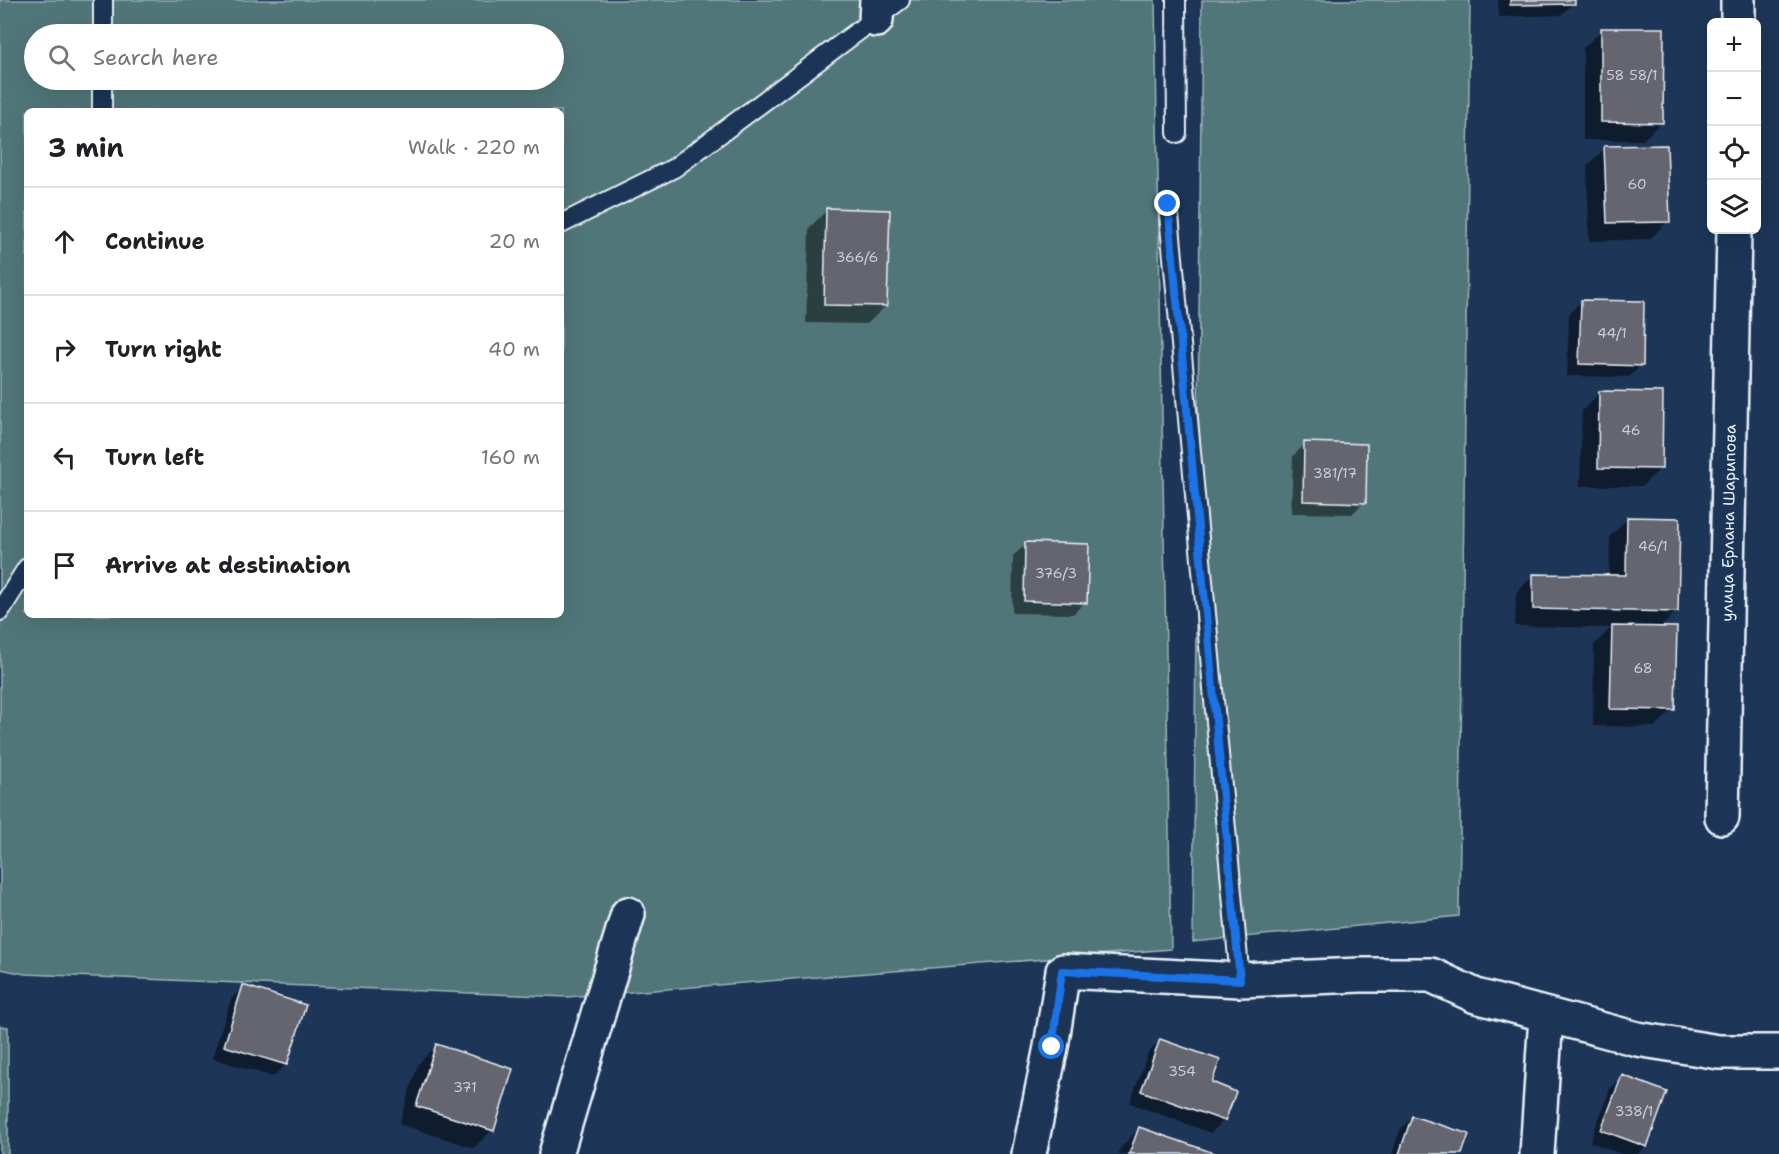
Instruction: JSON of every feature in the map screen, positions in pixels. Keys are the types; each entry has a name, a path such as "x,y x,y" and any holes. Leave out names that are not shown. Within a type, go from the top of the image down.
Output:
{"street":[{"path":"1738,0 1738,18"},
{"name":"улица Ерлана Шарипова","path":"1722,817 1734,234"},
{"path":"556,1154 628,914"},
{"path":"1029,1154 1052,1047 1062,971 1240,980 1361,975 1431,975 1476,996 1637,1039 1719,1052 1779,1052"},
{"path":"1537,1154 1546,1016"}],"lane":[{"path":"103,0 103,24"},
{"path":"1176,0 1177,133"},
{"path":"564,223 674,168 885,7"},
{"path":"102,90 102,108"},
{"path":"1168,204 1240,980"},
{"path":"0,611 24,573"}],"green space":[{"path":"0,0 1155,0 1171,949 567,997 25,974 0,969"},
{"path":"1202,0 1470,0 1459,916 1193,942"},
{"path":"0,1026 8,1027 8,1154 0,1154"}],"building":[{"path":"1510,0 1575,0 1575,4 1510,5"},
{"path":"1601,28 1664,28 1663,123 1601,122"},
{"path":"1667,145 1670,222 1607,223 1604,146"},
{"path":"826,208 890,210 887,306 824,305"},
{"path":"1581,300 1644,301 1643,366 1579,364"},
{"path":"1599,391 1663,392 1662,469 1598,468"},
{"path":"1304,442 1367,444 1366,503 1303,501"},
{"path":"1627,517 1680,518 1678,612 1533,609 1533,574 1626,575"},
{"path":"1025,542 1089,544 1087,603 1024,601"},
{"path":"1612,626 1677,627 1675,710 1610,709"},
{"path":"243,985 306,1005 287,1065 224,1046"},
{"path":"1160,1039 1220,1060 1212,1082 1236,1092 1225,1121 1141,1091"},
{"path":"436,1044 513,1069 494,1131 416,1106"},
{"path":"1622,1075 1667,1092 1647,1147 1601,1130"},
{"path":"1412,1116 1469,1134 1462,1154 1399,1154"},
{"path":"1139,1127 1214,1153 1214,1154 1129,1154"}],"route":[{"path":"1052,1047 1062,971 1240,980 1168,204"}]}
